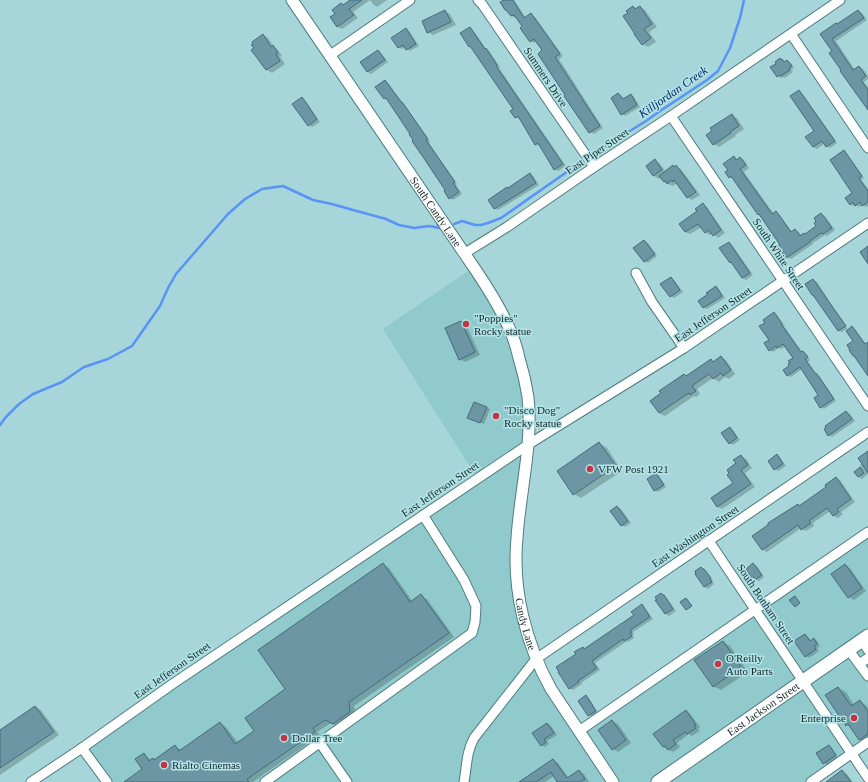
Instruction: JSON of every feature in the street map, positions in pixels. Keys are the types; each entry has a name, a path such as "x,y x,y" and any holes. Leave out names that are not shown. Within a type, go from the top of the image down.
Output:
{"highway":[{"name":"East Jackson Street","path":"658,782 803,680 848,650 866,642"}],"main road":[{"name":"South Candy Lane","path":"292,0 481,277 511,330 526,382 530,428 529,444"},
{"name":"Candy Lane","path":"529,444 516,538 517,584 520,604 536,659 551,689 613,782"}],"street":[{"path":"329,56 410,0"},
{"name":"Summers Drive","path":"478,0 594,167"},
{"name":"East Piper Street","path":"465,253 507,227 840,0"},
{"path":"791,34 868,148"},
{"name":"South White Street","path":"671,116 868,406"},
{"name":"East Jefferson Street","path":"31,782 422,515 529,444 684,348 868,223"},
{"path":"636,273 652,302 684,348"},
{"name":"East Washington Street","path":"464,782 467,755 470,744 536,659 868,432"},
{"path":"266,782 472,634 475,622 476,606 464,580 422,515"},
{"path":"579,731 868,532"},
{"name":"South Bonham Street","path":"709,540 868,778"},
{"path":"848,650 868,676"},
{"path":"859,664 868,658"},
{"path":"811,782 868,742"},
{"path":"320,743 347,782"},
{"path":"82,748 107,782"}],"shaded area":[{"path":"474,267 500,310 528,397 516,562 536,659 579,731 868,532 868,742 811,782 107,782 82,748 477,478 383,329"}],"building":[{"path":"350,0 362,0 349,9 354,15 337,27 330,17 335,14 332,10 341,3 343,5"},
{"path":"504,0 513,0 524,18 531,13 560,54 555,57 600,126 589,133 538,54 542,50 534,39 530,42 520,28 522,26 514,15 511,16 505,10 500,2"},
{"path":"633,6 635,9 640,6 652,24 644,29 651,38 642,45 623,16 628,13 626,11"},
{"path":"445,10 451,22 427,33 422,21"},
{"path":"858,10 864,18 832,39 853,70 859,66 866,76 861,80 868,90 868,110 840,71 841,70 829,53 832,51 820,34"},
{"path":"470,27 485,49 486,48 497,65 496,66 563,164 554,170 538,143 535,145 518,116 515,118 510,111 513,109 460,33"},
{"path":"406,28 416,44 406,50 403,45 398,48 391,38"},
{"path":"263,34 271,47 273,45 278,53 276,54 280,61 266,70 251,50 254,48 251,45 253,44 252,42"},
{"path":"378,50 385,60 367,72 360,62"},
{"path":"780,58 784,62 787,60 792,66 789,68 790,70 777,77 770,67 776,64 775,62"},
{"path":"385,80 428,139 426,140 455,182 453,183 459,192 449,199 444,191 445,190 412,141 413,140 410,134 386,98 384,99 375,87"},
{"path":"799,90 835,141 826,147 822,141 813,147 805,137 814,131 790,96"},
{"path":"618,93 623,99 631,94 637,105 621,115 611,98"},
{"path":"302,97 317,119 308,126 292,104"},
{"path":"732,114 739,126 713,145 706,135 712,131 710,128"},
{"path":"844,150 862,176 859,178 868,191 868,202 862,206 860,202 855,206 853,202 850,205 845,198 852,193 830,160"},
{"path":"734,156 736,160 740,157 746,165 740,169 772,214 776,211 791,232 795,229 800,236 804,233 805,234 816,226 814,223 816,221 814,218 821,213 832,228 823,234 821,233 786,258 778,246 780,245 759,214 758,215 731,176 729,178 725,172 728,170 723,164"},
{"path":"655,159 662,170 653,176 646,166"},
{"path":"673,165 674,167 676,165 696,192 687,198 674,180 673,182 672,180 667,184 666,181 664,182 659,176"},
{"path":"530,173 536,183 494,209 488,200"},
{"path":"703,203 721,230 713,236 709,230 705,233 698,224 685,232 679,224 697,211 695,209"},
{"path":"644,240 655,254 644,262 633,248"},
{"path":"729,242 750,273 742,278 719,248"},
{"path":"868,246 868,264 860,252"},
{"path":"671,277 680,290 670,297 660,284"},
{"path":"813,279 846,326 838,331 805,284"},
{"path":"716,286 722,296 703,308 698,301"},
{"path":"774,312 801,352 803,351 808,357 805,359 834,399 820,408 814,398 818,395 800,367 787,376 783,370 789,366 788,364 790,363 788,361 793,358 783,344 777,348 776,346 769,351 764,343 769,340 759,326 765,323 763,320"},
{"path":"461,321 475,352 459,360 445,328"},
{"path":"852,326 865,344 868,342 868,376 853,356 847,345 853,341 846,331"},
{"path":"721,356 731,370 723,376 721,373 713,379 709,374 692,386 696,391 690,395 689,393 659,413 650,401 661,393 659,391 684,374 686,376 711,359 713,362"},
{"path":"474,402 487,407 480,423 467,418"},
{"path":"846,411 852,419 828,436 824,429 826,428 825,426"},
{"path":"730,427 737,438 729,444 721,433"},
{"path":"599,442 616,466 573,495 557,471"},
{"path":"868,451 868,473 858,458"},
{"path":"777,454 783,464 774,470 768,461"},
{"path":"741,455 748,465 741,470 751,484 717,507 711,498 733,483 727,475 729,473 727,470 736,463 733,460"},
{"path":"860,467 864,473 858,477 854,472"},
{"path":"656,473 664,485 654,491 647,479"},
{"path":"836,477 851,499 837,509 839,512 833,516 827,508 809,521 811,523 801,530 798,525 762,550 752,536 768,525 768,523 798,504 799,506 826,487 825,485"},
{"path":"617,506 628,521 621,526 610,511"},
{"path":"383,563 410,602 421,594 449,633 349,702 350,712 333,724 325,720 313,728 315,732 247,779 249,782 124,782 142,769 135,759 144,753 149,761 153,758 154,760 175,745 179,751 220,722 235,744 254,731 245,718 285,689 258,650"},
{"path":"753,563 762,575 755,580 754,577 752,579 746,569"},
{"path":"845,564 862,588 848,598 831,574"},
{"path":"701,567 711,578 710,579 712,582 704,587 695,574 695,571"},
{"path":"661,593 673,609 665,614 655,600 657,600 655,597"},
{"path":"795,596 800,603 795,607 789,600"},
{"path":"686,598 692,606 686,610 680,602"},
{"path":"642,604 650,617 630,630 632,632 630,633 632,636 624,641 623,639 592,661 597,668 569,689 556,667 576,654 574,652 583,647 584,649 634,615 631,612"},
{"path":"805,634 810,641 814,638 817,644 814,646 816,649 805,657 794,641"},
{"name":"O'Reilly Auto Parts","path":"723,641 741,667 713,687 694,660"},
{"name":"Enterprise","path":"838,687 851,706 860,700 868,712 868,734 859,740 848,724 846,726 825,695"},
{"path":"586,695 596,711 588,716 578,701"},
{"path":"35,706 54,732 0,768 0,730"},
{"path":"686,710 696,725 694,726 696,728 687,734 685,732 673,740 676,744 668,750 665,746 663,747 653,734"},
{"path":"612,720 626,740 612,750 598,730"},
{"path":"547,723 554,733 544,739 546,742 541,746 532,733"},
{"path":"829,745 836,755 823,764 816,753"},
{"path":"553,759 567,778 579,770 585,779 580,782 557,782 551,772 536,782 519,782"},
{"path":"842,770 851,782 826,782"}],"waterway":[{"name":"Killjordan Creek","path":"593,154 646,121 718,71 730,48 744,0"},
{"name":"Killjordan Creek","path":"454,224 462,221 475,225 481,225 501,218 581,162"},
{"path":"0,425 19,404 33,394 62,382 84,367 108,359 132,346 160,306 176,274 228,214 245,199 262,189 283,186 313,200 386,219 399,225 414,228 429,226 440,228"}],"place":[{"name":"\"Poppies\" Rocky statue","path":"466,324"},
{"name":"\"Disco Dog\" Rocky statue","path":"496,416"},
{"name":"VFW Post 1921","path":"590,469"},
{"name":"O'Reilly Auto Parts","path":"718,664"},
{"name":"Enterprise","path":"854,718"},
{"name":"Dollar Tree","path":"284,738"},
{"name":"Rialto Cinemas","path":"164,765"}]}
